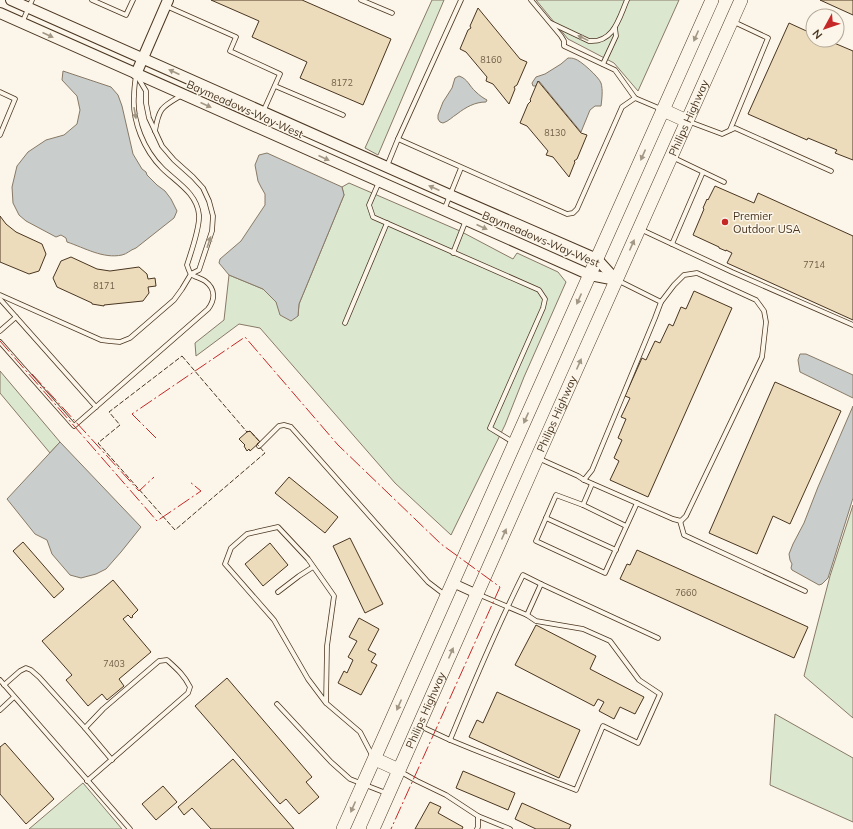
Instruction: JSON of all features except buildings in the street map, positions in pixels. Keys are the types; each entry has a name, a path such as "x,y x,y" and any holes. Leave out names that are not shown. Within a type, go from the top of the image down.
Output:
{"main road":[{"path":"344,829 712,0"},
{"name":"Philips Highway","path":"373,829 741,0"},
{"path":"663,110 687,121"},
{"path":"374,759 399,770"}],"street":[{"name":"Baymeadows Way West","path":"11,0 30,4 142,58 597,259 616,280"},
{"path":"136,74 167,3"},
{"name":"Baymeadows Way West","path":"0,13 590,275 616,280"},
{"path":"453,583 477,594"}],"lane":[{"path":"92,0 126,15 133,0"},
{"path":"361,0 392,13"},
{"path":"387,167 398,139 461,0"},
{"path":"530,0 561,36 564,41 564,46 615,70 635,98 663,110"},
{"path":"549,22 590,41 596,42 609,36 615,28 627,0"},
{"path":"167,3 236,37 230,51 280,74 263,112"},
{"path":"22,23 30,4"},
{"path":"729,130 768,38 732,21"},
{"path":"603,64 616,36 615,28"},
{"path":"0,294 102,340 120,342 130,338 174,300 191,274 199,270 212,231 214,216 210,201 204,188 194,177 174,160 162,146 149,118 146,103 146,90 136,74"},
{"path":"0,342 74,426 212,304 214,297 212,289 206,282 191,274 187,265 197,232 199,215 196,203 189,193 161,167 143,140 134,110 136,74"},
{"path":"275,86 343,115"},
{"path":"0,92 15,99 0,135"},
{"path":"155,132 160,111 166,104 182,95"},
{"path":"398,139 567,214 573,213 577,208 622,107 635,98"},
{"path":"687,121 722,134 735,128 831,171"},
{"path":"671,157 724,182"},
{"path":"444,210 462,168"},
{"path":"672,244 703,172"},
{"path":"379,182 369,205 373,217 539,290 545,300 543,308 490,428 515,443"},
{"path":"453,253 466,220"},
{"path":"344,323 387,223"},
{"path":"639,229 853,325"},
{"path":"584,480 592,470 656,318 661,302 684,275 697,273 756,300 764,311 766,322 762,357 686,516 680,521"},
{"path":"616,280 661,302"},
{"path":"0,299 96,407"},
{"path":"0,331 16,317"},
{"path":"259,446 279,426 284,425 291,427 428,582 447,596"},
{"path":"537,458 578,476 592,484 680,521"},
{"path":"583,505 592,484"},
{"path":"626,526 583,505 556,495 536,541 605,573 637,503"},
{"path":"546,518 616,550"},
{"path":"680,521 684,535 805,591"},
{"path":"326,702 327,646 334,596 308,559 278,527 246,534 231,548 225,564 274,620 308,679 326,702 360,732 374,759"},
{"path":"278,592 313,567"},
{"path":"450,740 507,606 523,575 658,638"},
{"path":"527,615 541,584"},
{"path":"419,726 472,750 576,790 603,726 638,743 660,694 639,680 610,641 584,629 536,621 527,615 477,594"},
{"path":"85,728 103,709 159,661 166,660 185,678 190,687 188,693 87,781"},
{"path":"4,685 20,671 26,668 31,670 85,728 112,760"},
{"path":"0,680 130,829"},
{"path":"0,710 14,697"},
{"path":"277,704 331,762 350,779 389,794"},
{"path":"399,770 417,781 446,795 478,816 510,829"},
{"path":"477,829 478,816"}],"green space":[{"path":"432,0 444,0 378,155 365,148"},
{"path":"536,0 679,0 638,91 614,63 568,39"},
{"path":"349,183 460,231 513,259 517,253 558,272 566,282 524,377 505,425 451,535 395,483 260,328 239,324 196,356 195,343 224,320 229,275 263,289 276,302 298,316 299,304 344,195 342,187"},
{"path":"0,371 60,442 50,453 0,393"},
{"path":"853,505 853,718 804,676 830,576"},
{"path":"775,714 853,758 853,822 770,785"},
{"path":"83,783 122,829 29,829"}],"shaded area":[{"path":"568,58 573,58 585,65 600,80 602,86 601,106 595,106 590,110 581,132 539,81 536,86 533,86 532,83 536,77 545,74"},
{"path":"63,71 111,87 118,95 133,154 147,175 165,191 177,211 174,218 136,248 124,254 108,256 67,242 66,238 61,235 56,237 26,221 19,215 13,203 12,187 17,166 28,152 46,140 64,135 77,124 80,110 77,96 62,80"},
{"path":"459,76 487,100 486,102 467,107 443,123 440,122 438,115 443,102 452,88 455,78"},
{"path":"267,153 342,187 344,195 299,304 298,316 291,321 280,315 276,302 263,289 229,275 219,263 220,259 241,241 265,205 265,194 258,181 255,165 259,155"},
{"path":"800,354 806,354 853,375 853,398 800,372 798,360"},
{"path":"853,406 853,498 828,578 819,585 792,570 789,554 804,523"},
{"path":"60,442 141,527 106,569 96,574 81,578 70,575 52,554 47,540 35,534 7,499"}],"fence":[{"path":"182,356 247,432 250,431 260,442 257,444 265,453 175,530 98,443 120,425 109,412 182,356"}],"power":[{"path":"156,438 132,414 245,337 338,445 441,544 500,587 391,829"},
{"path":"0,341 157,521 201,491 190,482"},
{"path":"32,374 139,491 154,477"}],"place":[{"name":"Premier Outdoor USA","path":"725,222"}]}
